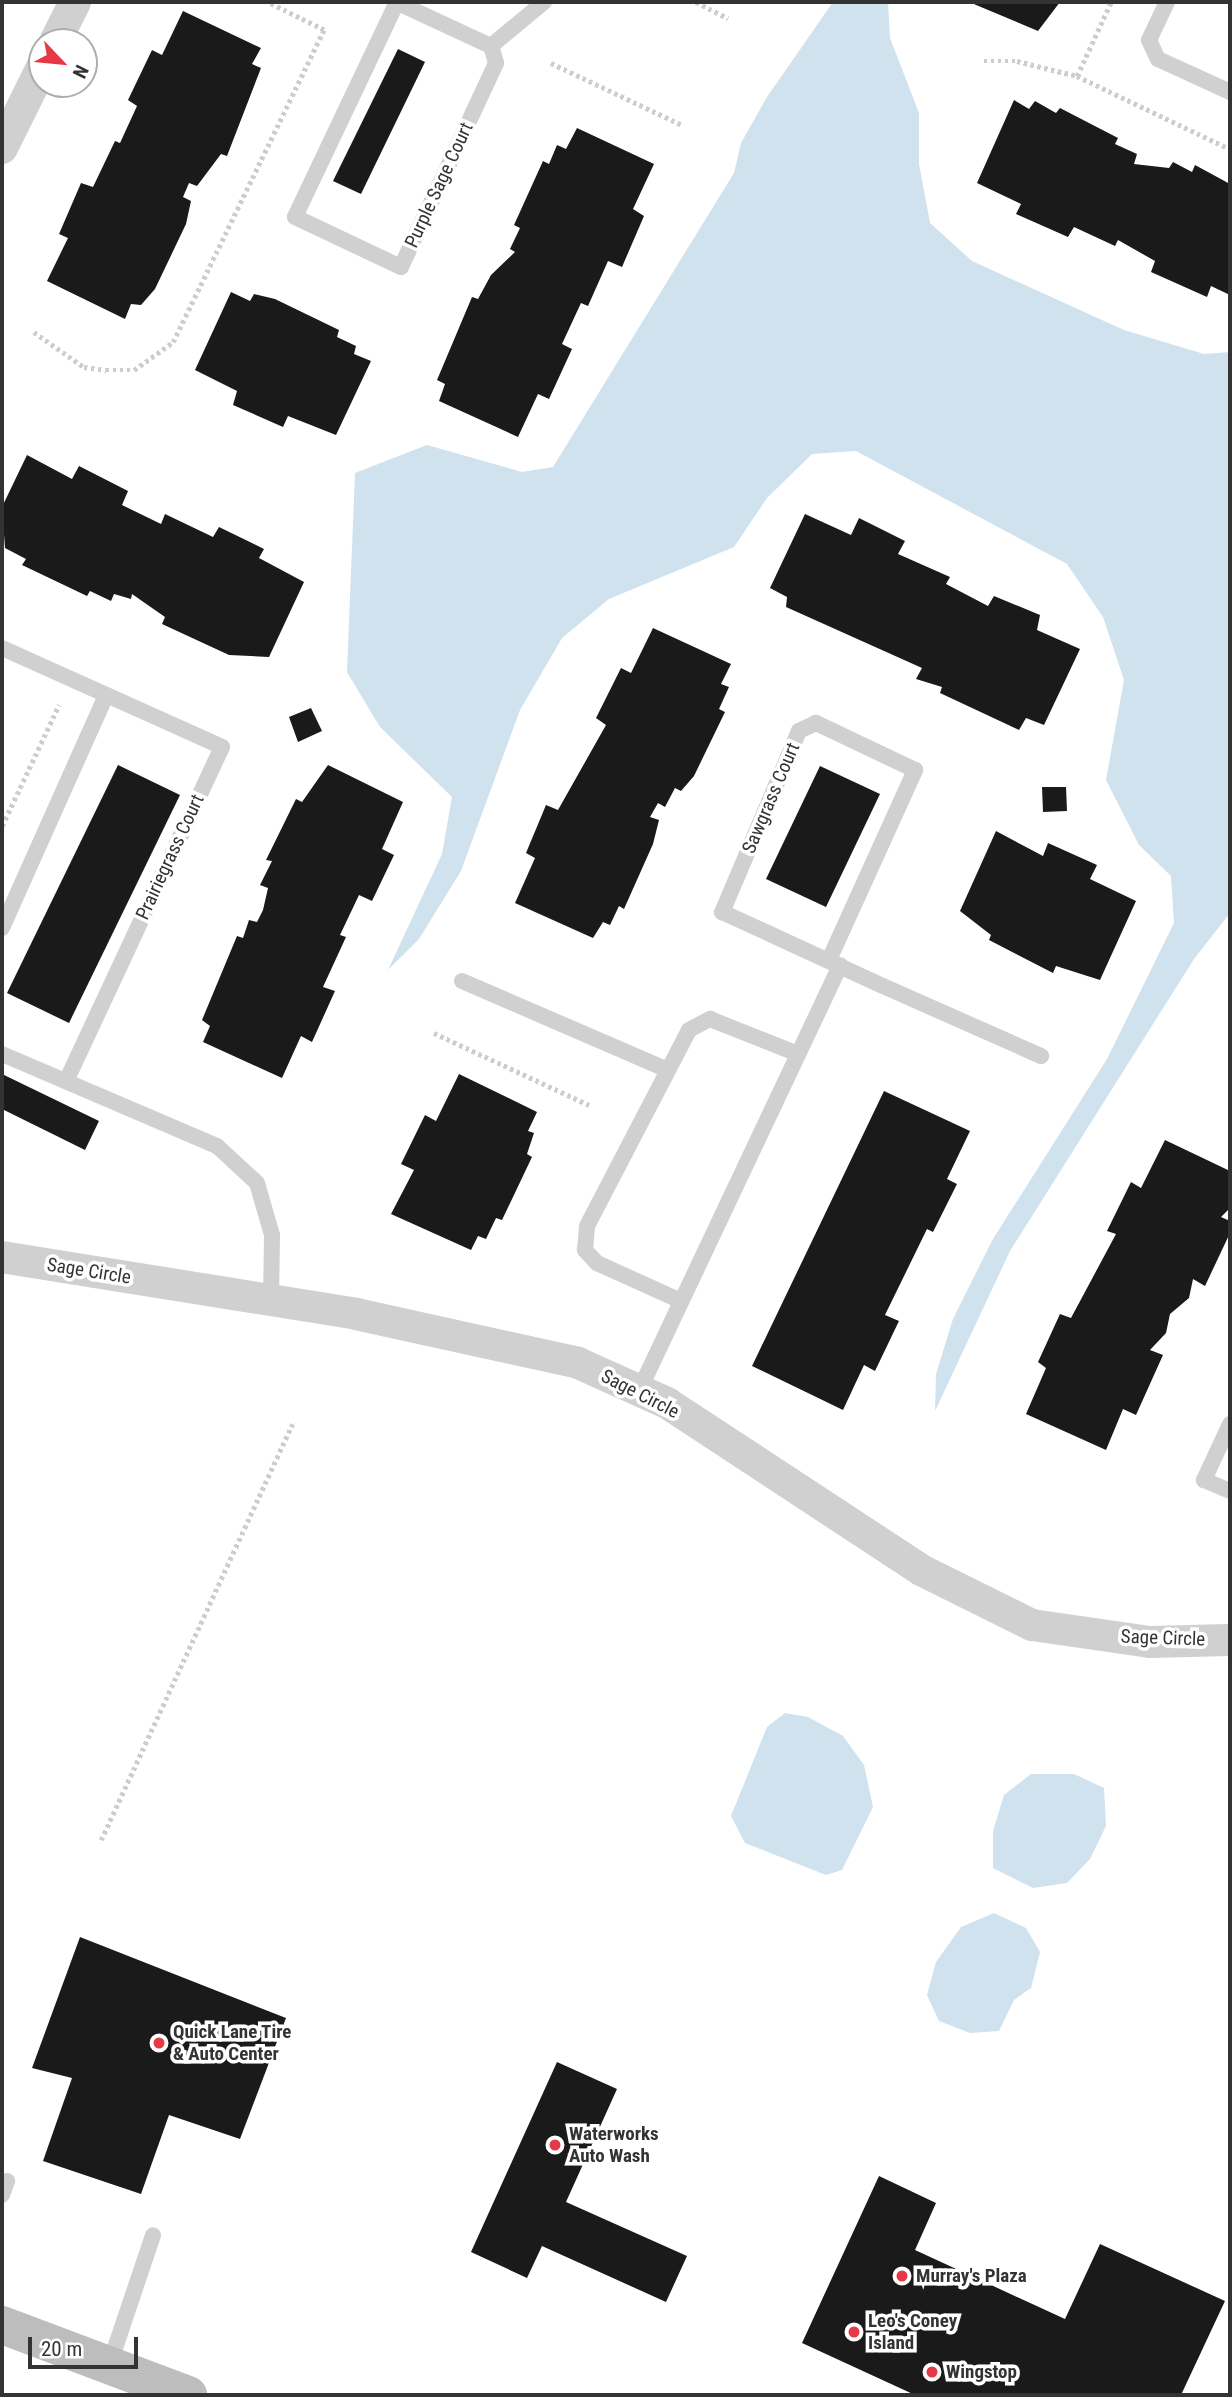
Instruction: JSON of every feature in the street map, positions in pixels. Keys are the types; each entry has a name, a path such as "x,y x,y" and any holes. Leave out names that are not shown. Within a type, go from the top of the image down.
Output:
{"main road":[{"path":"2,2325 188,2395"}],"street":[{"path":"62,28 75,2"},
{"path":"2,148 28,95"},
{"name":"Sage Circle","path":"2,1257 271,1300 578,1363 639,1391 921,1570 1032,1625 1150,1642 1230,1640"}],"lane":[{"name":"Purple Sage Court","path":"396,2 491,46 496,63 401,267 295,217 396,2"},
{"path":"491,46 544,2"},
{"path":"1167,2 1149,40 1158,59 1230,92"},
{"name":"Prairiegrass Court","path":"2,649 222,747 66,1081"},
{"path":"2,928 106,695"},
{"name":"Sawgrass Court","path":"639,1391 798,1054 835,963 915,770 816,723 799,731 722,912 835,963 1041,1056"},
{"path":"462,981 668,1070"},
{"path":"681,1301 597,1264 585,1251 587,1226 689,1030 710,1019 798,1054"},
{"path":"2,1054 217,1146 257,1183 272,1236 271,1300"},
{"path":"1230,1424 1204,1480 1230,1491"},
{"path":"109,2366 153,2235"}],"path":[{"path":"34,332 84,367 106,370 134,370 173,342 324,30 267,2"},
{"path":"696,2 728,18"},
{"path":"1077,76 1111,2"},
{"path":"984,61 1017,61 1077,76 1230,149"},
{"path":"551,63 684,126"},
{"path":"2,826 59,705"},
{"path":"434,1033 589,1105"},
{"path":"101,1840 292,1424"}],"water":[{"path":"833,2 888,2 890,38 919,113 919,164 930,223 972,261 1124,330 1204,354 1230,352 1230,913 1194,959 1010,1251 935,1411 936,1374 953,1319 993,1239 1107,1059 1174,923 1171,876 1139,845 1106,780 1124,680 1103,617 1067,564 856,451 812,454 767,498 734,547 609,599 562,638 520,710 461,871 419,939 388,970 442,854 452,797 380,727 347,672 355,473 427,445 522,472 553,467 734,173 741,143 767,97"},
{"path":"785,1713 808,1717 843,1736 864,1765 873,1807 842,1870 826,1875 745,1843 731,1816 767,1727"},
{"path":"1031,1774 1074,1774 1104,1788 1106,1826 1090,1859 1067,1883 1033,1888 993,1868 993,1831 1004,1795"},
{"path":"994,1913 1026,1928 1040,1952 1031,1988 1014,2000 999,2031 970,2033 939,2021 927,1995 936,1962 961,1927"}],"building":[{"path":"969,2 1060,2 1038,31"},
{"path":"183,11 261,48 252,64 261,68 227,156 221,154 197,186 189,183 183,197 191,201 186,224 155,289 141,305 131,304 125,319 47,281 68,238 59,234 81,183 93,187 115,141 120,143 137,106 128,100 152,50 162,55"},
{"path":"398,49 425,62 361,194 333,181"},
{"path":"1014,100 1029,109 1035,101 1056,113 1060,108 1118,138 1115,144 1137,154 1134,164 1169,168 1173,162 1192,172 1195,165 1230,184 1230,295 1211,286 1207,297 1151,272 1155,261 1118,240 1115,246 1074,227 1068,237 1016,214 1021,204 977,183"},
{"path":"577,128 654,164 633,209 644,216 622,267 608,261 588,306 581,303 562,344 572,349 549,399 538,394 518,437 439,401 445,384 437,380 472,297 478,299 491,275 515,252 510,249 520,228 514,225 543,161 549,164 557,145 566,149"},
{"path":"231,292 250,301 254,294 275,299 339,330 337,337 356,346 354,354 371,361 336,435 288,416 283,427 233,405 237,391 195,370"},
{"path":"27,455 72,479 79,466 128,491 122,505 161,524 165,514 213,537 219,527 264,549 259,558 304,582 269,657 229,655 162,624 165,617 132,594 131,599 114,594 111,601 90,591 87,596 22,565 26,559 5,548 2,507"},
{"path":"805,514 851,535 859,518 905,541 898,554 950,577 946,584 988,606 994,596 1040,615 1037,630 1080,649 1044,725 1026,718 1019,730 940,693 942,687 916,679 922,668 786,607 787,597 770,588"},
{"path":"653,628 731,664 721,684 729,687 719,709 725,712 694,776 681,791 675,788 665,807 658,803 650,817 659,820 653,844 624,909 619,906 610,925 603,922 593,938 515,903 535,858 526,853 546,805 558,810 606,725 596,718 621,668 631,673"},
{"path":"311,708 322,731 298,742 289,717"},
{"path":"118,765 180,795 69,1023 7,993"},
{"path":"328,765 403,802 382,849 394,855 372,901 359,895 340,935 346,937 323,987 335,991 312,1042 301,1036 282,1078 203,1042 210,1026 202,1020 237,936 243,938 249,920 257,922 263,910 268,888 260,885 272,861 266,860 296,799 302,802"},
{"path":"820,766 880,794 826,907 766,879"},
{"path":"1042,787 1066,787 1067,811 1043,812"},
{"path":"996,831 1043,856 1048,843 1097,865 1090,879 1136,901 1100,980 1056,966 1053,973 989,940 991,935 960,911"},
{"path":"2,1074 99,1121 85,1150 2,1109"},
{"path":"459,1074 537,1112 528,1131 534,1133 527,1154 532,1157 502,1220 496,1218 486,1239 478,1236 471,1250 391,1214 414,1170 401,1164 425,1115 436,1121"},
{"path":"884,1091 970,1131 947,1179 957,1184 933,1232 927,1229 885,1315 899,1321 875,1371 864,1365 843,1410 752,1366"},
{"path":"1165,1140 1230,1171 1230,1208 1221,1217 1230,1221 1230,1233 1205,1286 1193,1279 1189,1298 1170,1314 1166,1333 1150,1350 1163,1355 1136,1415 1123,1409 1106,1450 1026,1414 1046,1368 1038,1362 1060,1314 1071,1318 1116,1234 1107,1231 1131,1182 1141,1188"},
{"name":"Quick Lane Tire & Auto Center","path":"80,1937 286,2018 240,2139 169,2115 141,2194 43,2161 72,2078 32,2068"},
{"name":"Waterworks Auto Wash","path":"557,2062 617,2089 566,2202 687,2256 666,2302 542,2246 527,2278 471,2252"},
{"name":"Murray's Plaza","path":"879,2176 936,2203 915,2250 1065,2319 1100,2244 1225,2301 1181,2395 915,2395 802,2343"}],"place":[{"name":"Quick Lane Tire & Auto Center","path":"159,2043"},
{"name":"Waterworks Auto Wash","path":"555,2145"},
{"name":"Murray's Plaza","path":"902,2276"},
{"name":"Leo's Coney Island","path":"854,2332"},
{"name":"Wingstop","path":"932,2372"}]}
